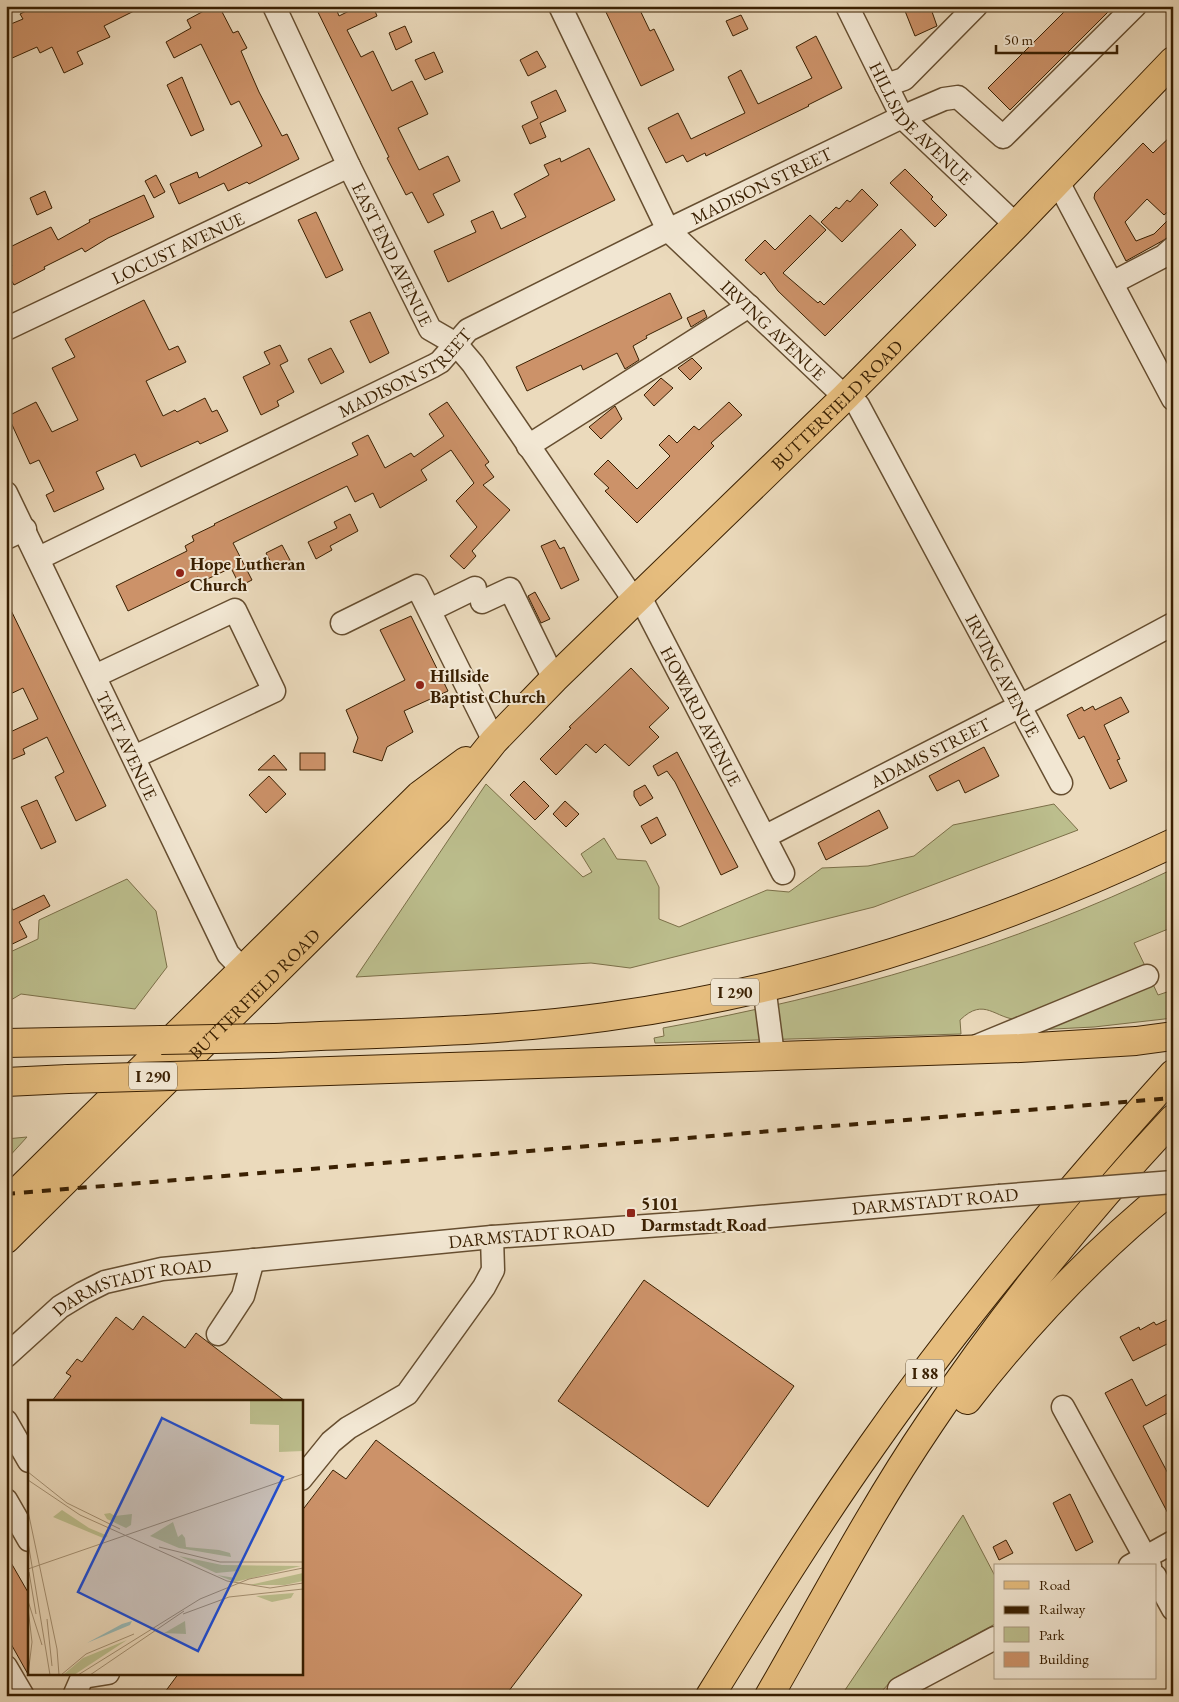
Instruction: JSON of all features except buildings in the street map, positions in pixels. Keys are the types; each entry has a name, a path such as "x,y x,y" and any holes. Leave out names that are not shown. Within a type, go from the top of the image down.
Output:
{"main road":[{"name":"BUTTERFIELD ROAD","path":"6,1239 439,810 494,741 554,679 636,597 845,397 1058,182 1173,61"},
{"name":"BUTTERFIELD ROAD","path":"6,1203 242,968 420,795 494,741"},
{"name":"I 290","path":"6,1043 275,1038 482,1028 596,1018 764,986 846,966 945,936 1086,883 1173,843"},
{"name":"I 290","path":"6,1082 968,1050 1136,1041 1173,1036"},
{"name":"I 88","path":"710,1696 776,1590 871,1447 949,1340 1060,1202 1173,1074"},
{"name":"I 88","path":"769,1696 877,1508 930,1424 1002,1320 1103,1195 1173,1119"},
{"path":"877,1508 940,1436 1000,1358 1044,1306 1107,1244 1173,1188"}],"street":[{"name":"EAST END AVENUE","path":"274,6 349,166 430,330 456,344 473,364 528,446 636,597"},
{"name":"IRVING AVENUE","path":"560,6 668,230 845,397 858,405 1061,783"},
{"name":"HILLSIDE AVENUE","path":"847,6 902,117 1016,225"},
{"path":"886,85 904,80 976,6"},
{"name":"MADISON STREET","path":"39,558 433,366 468,330 668,230 902,117 944,99 958,97 1003,137 1135,6"},
{"name":"LOCUST AVENUE","path":"6,329 349,166"},
{"path":"1058,182 1173,399"},
{"path":"1112,283 1164,256 1173,248"},
{"path":"528,446 749,306"},
{"name":"TAFT AVENUE","path":"6,493 16,534 39,558 228,954 261,988"},
{"path":"342,623 417,586 494,741"},
{"path":"430,610 479,595 510,589 554,679"},
{"name":"HOWARD AVENUE","path":"636,597 766,836 783,873"},
{"path":"96,676 235,610 274,691 134,757"},
{"name":"ADAMS STREET","path":"766,836 1020,706 1173,624"},
{"path":"968,1050 1147,976"},
{"path":"764,986 773,1055"},
{"name":"DARMSTADT ROAD","path":"6,1356 60,1307 105,1282 162,1269 492,1237 1173,1182"},
{"path":"302,1478 331,1442 348,1428 407,1394 493,1270 492,1237"},
{"path":"218,1334 243,1296 253,1260"},
{"path":"1063,1407 1144,1564"},
{"path":"6,1420 28,1459"},
{"path":"6,1500 28,1538"},
{"path":"1147,1564 1173,1542"},
{"path":"1156,1583 1173,1609"},
{"path":"901,1693 994,1639"},
{"path":"6,1666 23,1696"},
{"path":"80,1682 105,1674"}],"green space":[{"path":"486,784 583,877 592,872 581,854 604,838 617,859 646,861 659,887 659,919 679,927 767,890 789,892 822,868 868,866 914,856 953,825 1054,804 1078,830 874,907 630,968 591,963 356,977"},
{"path":"1173,869 1173,927 1134,943 1146,968 1020,1020 1011,1019 983,1009 969,1013 960,1020 961,1034 655,1043 654,1038 664,1036 663,1028 794,1001 923,966 987,945 1112,897"},
{"path":"127,879 156,911 167,967 135,1009 21,994 6,1003 6,954 38,939 39,920"},
{"path":"1152,982 1158,995 1173,990 1173,1018 1094,1027 1034,1030"},
{"path":"27,1137 6,1160 6,1139"},
{"path":"963,1515 994,1574 994,1625 893,1679 882,1691 841,1696"}],"railway":[{"path":"6,1194 1173,1098"}],"place":[{"name":"Hope Lutheran Church","path":"180,573"},
{"name":"Hillside Baptist Church","path":"420,685"},
{"name":"5101 Darmstadt Road","path":"631,1213"}]}
